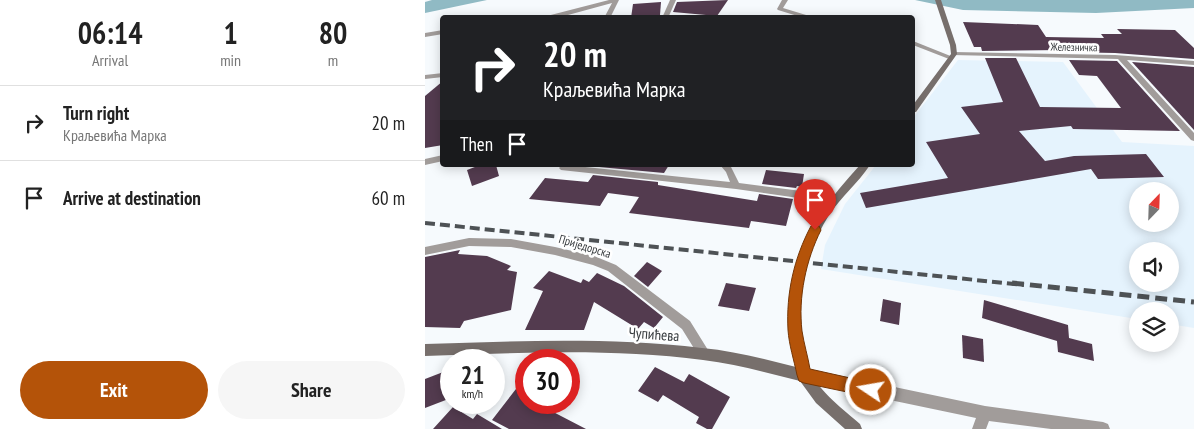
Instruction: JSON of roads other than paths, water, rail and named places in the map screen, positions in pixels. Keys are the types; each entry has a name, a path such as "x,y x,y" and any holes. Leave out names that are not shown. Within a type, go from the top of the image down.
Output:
{"street":[{"path":"561,15 615,0"},
{"path":"608,15 615,0"},
{"path":"666,15 673,0"},
{"path":"785,0 780,9 802,15"},
{"path":"915,107 952,56 953,45 938,0"},
{"path":"425,35 440,32"},
{"path":"915,44 952,56"},
{"name":"Железничка","path":"952,56 1121,58 1194,62"},
{"path":"1121,58 1194,138"},
{"path":"425,77 440,75"},
{"path":"425,162 440,159"},
{"path":"727,167 736,186"},
{"path":"855,429 821,398 804,375 795,331 797,282 805,249 824,212 833,199 863,167"},
{"path":"565,168 736,186 833,199"},
{"name":"Приједорска","path":"425,251 469,242 503,243 555,251 594,261 612,268 686,325 704,354"},
{"name":"Чупићева","path":"425,350 543,346 625,347 704,354 804,375"},
{"path":"804,375 985,413 1103,429"},
{"path":"979,429 985,413"}],"water":[{"path":"432,0 487,0 425,13 425,2"},
{"path":"915,0 1194,0 1194,8 1096,13 963,10"}],"railway":[{"path":"425,223 1024,285"},
{"path":"1012,283 1194,302"}]}
